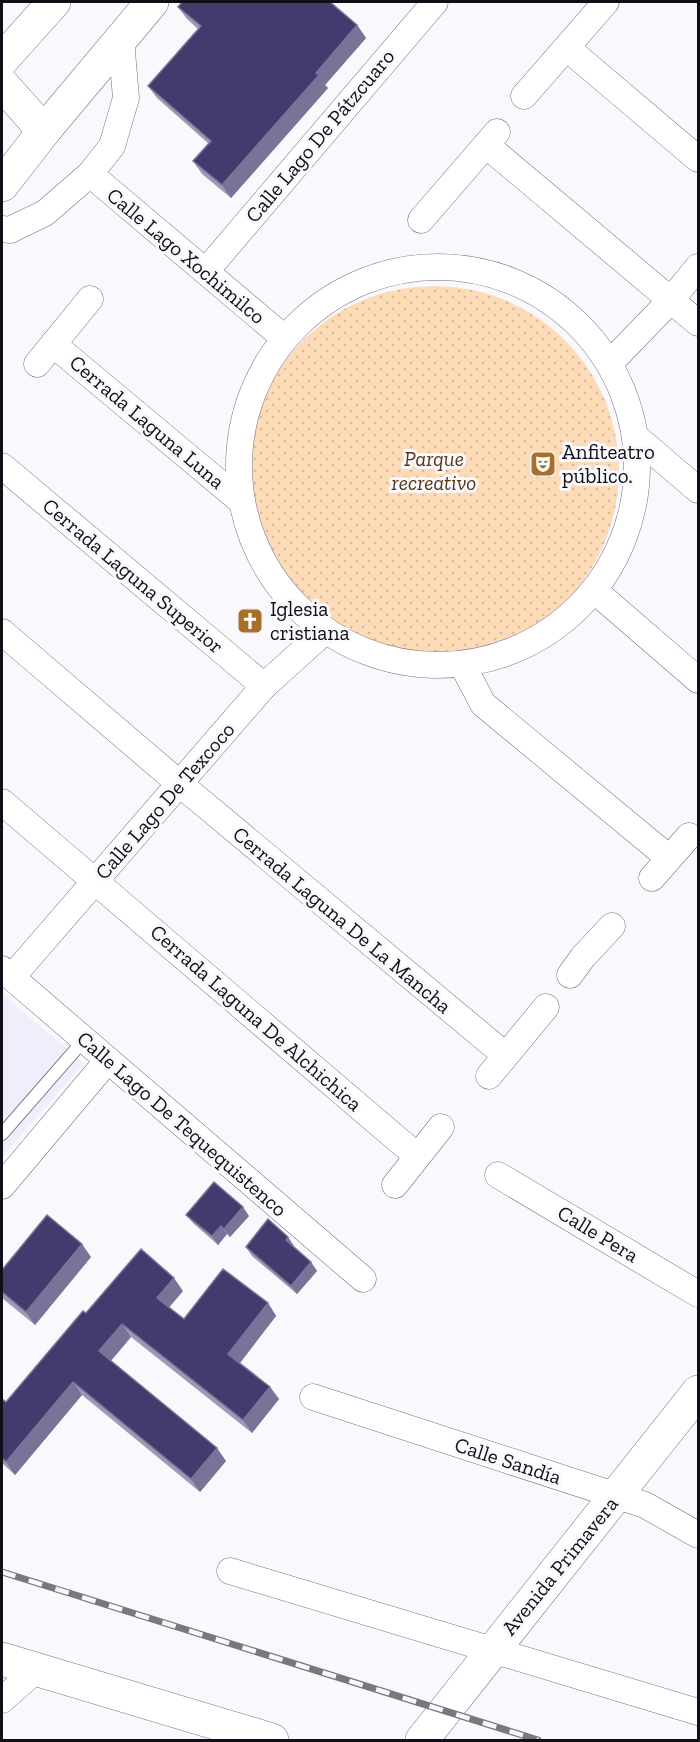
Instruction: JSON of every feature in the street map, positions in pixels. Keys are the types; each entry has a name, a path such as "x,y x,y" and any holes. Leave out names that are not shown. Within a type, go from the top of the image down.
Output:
{"street":[{"path":"2,60 54,2"},
{"path":"2,185 44,130 152,2"},
{"name":"Calle Lago De Pátzcuaro","path":"206,271 435,2"},
{"path":"524,96 606,2"},
{"path":"2,229 10,230 45,213 90,174 112,146 126,98 121,40"},
{"path":"567,48 699,159"},
{"path":"2,84 44,130"},
{"path":"421,220 492,138 699,323"},
{"name":"Calle Lago Xochimilco","path":"90,174 283,338"},
{"path":"453,266 500,275 543,296 580,326 610,363 627,399 636,437 637,492 622,544 595,591 557,627 512,652 462,664 414,664 368,653 325,631 289,600 261,561 243,517 241,501 242,422 257,377 283,338 317,305 359,281 405,268 453,266"},
{"path":"610,363 672,300 699,267"},
{"name":"Cerrada Laguna Luna","path":"37,364 90,299"},
{"name":"Cerrada Laguna Luna","path":"53,344 241,501"},
{"path":"636,437 699,489"},
{"name":"Cerrada Laguna Superior","path":"2,466 264,686"},
{"path":"595,591 699,680"},
{"name":"Calle Lago De Texcoco","path":"7,973 96,881 264,686 325,631"},
{"name":"Cerrada Laguna De La Mancha","path":"2,632 505,1056"},
{"path":"462,664 483,704 669,858"},
{"name":"Cerrada Laguna De Alchichica","path":"2,802 417,1156"},
{"path":"652,878 689,836"},
{"path":"570,975 583,957 612,926"},
{"name":"Calle Lago De Tequequistenco","path":"7,973 363,1279"},
{"path":"489,1076 546,1006"},
{"path":"2,1186 108,1060"},
{"path":"395,1185 441,1127"},
{"name":"Calle Pera","path":"498,1175 699,1294"},
{"name":"Avenida Primavera","path":"422,1740 699,1392"},
{"name":"Calle Sandía","path":"313,1397 645,1505 699,1535"},
{"path":"230,1571 699,1712"},
{"path":"2,1659 272,1740"},
{"path":"2,1700 36,1670"}],"lane":[{"path":"2,1134 84,1040"}],"shaded area":[{"path":"2,994 84,1063 2,1157"}],"green space":[{"name":"Parque recreativo","path":"434,286 488,294 521,308 551,328 577,354 597,384 611,417 619,471 611,525 597,558 577,588 551,614 521,634 488,648 434,656 380,648 347,634 317,614 291,588 271,558 257,525 249,471 257,417 271,384 291,354 317,328 347,308 380,294"}],"building":[{"path":"182,2 330,2 357,25 316,73 319,75 222,185 193,161 211,141 148,86 201,26 178,7"},
{"path":"214,1182 243,1207 224,1229 221,1226 212,1236 186,1215"},
{"path":"47,1215 82,1244 26,1312 2,1292 2,1270"},
{"path":"268,1219 288,1237 286,1240 311,1262 291,1286 246,1247"},
{"path":"141,1249 174,1278 157,1298 184,1319 223,1269 268,1303 228,1354 270,1387 243,1420 122,1324 99,1351 217,1448 191,1479 73,1382 6,1462 2,1458 2,1399 6,1402 83,1311 86,1313"}],"railway":[{"path":"2,1572 538,1740"}],"place":[{"name":"Anfiteatro público.","path":"543,464"},
{"name":"Iglesia cristiana","path":"250,621"}]}
